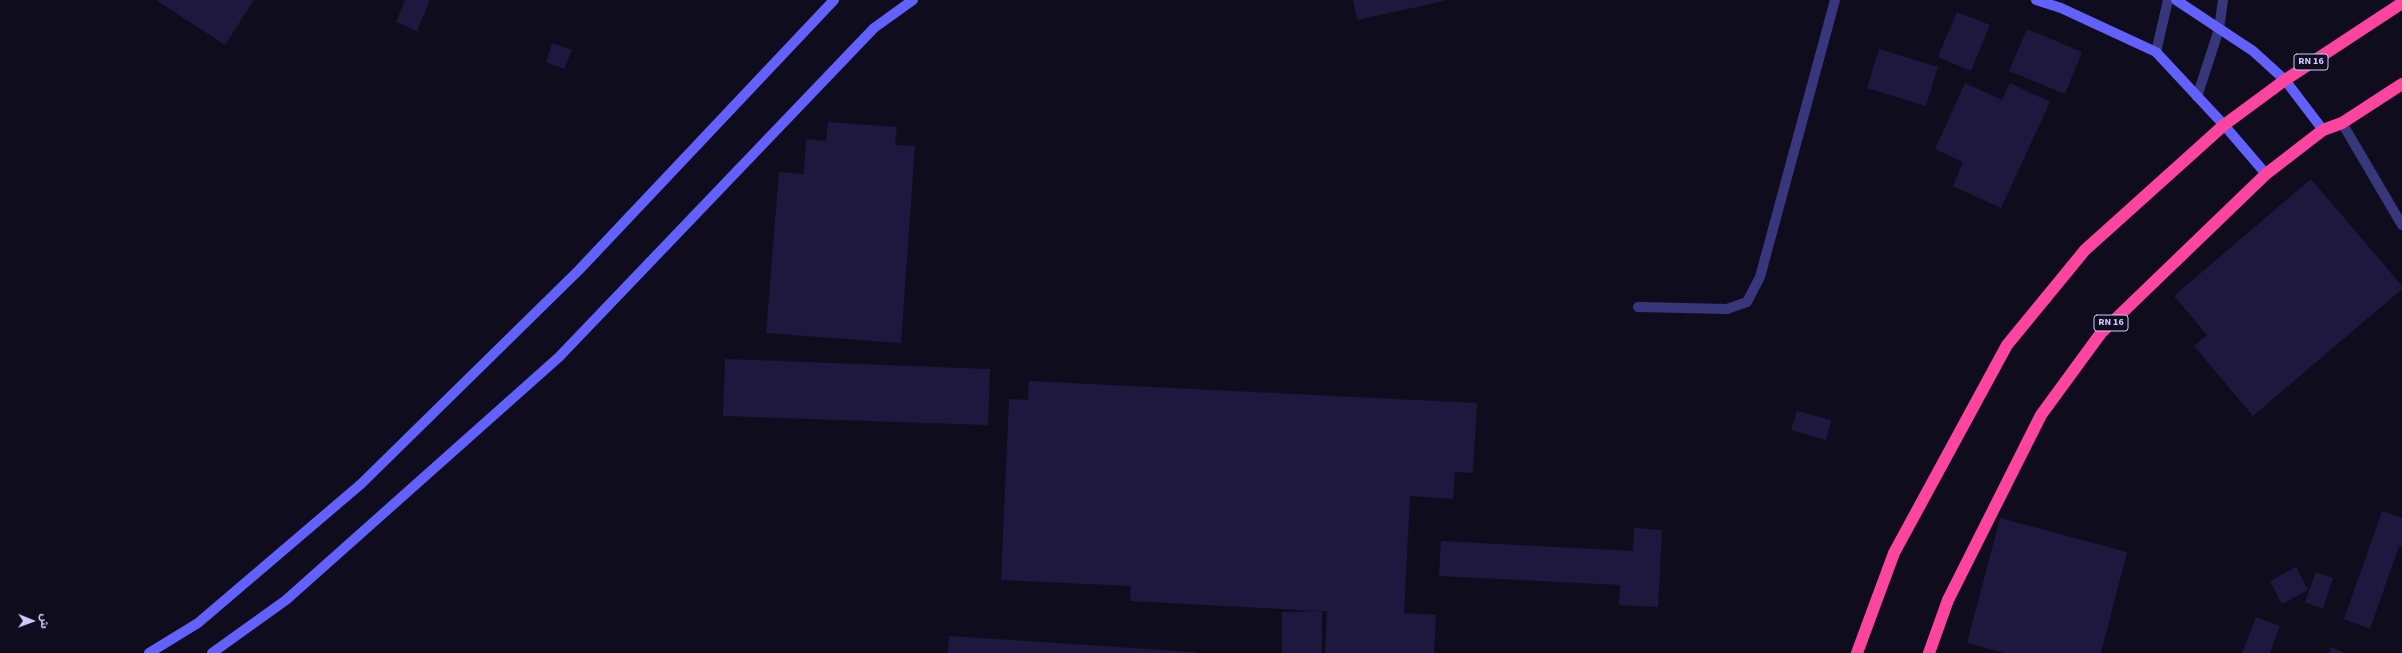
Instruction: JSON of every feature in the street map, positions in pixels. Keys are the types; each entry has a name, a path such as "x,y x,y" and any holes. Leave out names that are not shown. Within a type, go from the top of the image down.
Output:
{"highway":[{"name":"RN 16","path":"1857,653 1894,553 2007,346 2085,250 2224,125 2285,80 2402,3"},
{"name":"RN 16","path":"1929,653 1948,600 2041,415 2101,332 2266,174 2323,130 2342,123 2402,84"}],"street":[{"path":"149,653 198,623 361,484 579,270 834,0"},
{"path":"212,653 286,600 559,358 874,28 913,0"},
{"path":"1638,307 1727,310 1747,302 1760,277 1835,0"},
{"path":"2036,0 2061,8 2156,52 2224,125 2266,174"},
{"path":"2156,52 2168,0"},
{"path":"2176,0 2253,51 2285,80 2323,130"},
{"path":"2197,97 2219,29 2223,0"},
{"path":"2342,123 2402,225"}],"building":[{"path":"156,0 254,0 225,45"},
{"path":"405,0 430,0 417,31 396,22"},
{"path":"1353,0 1444,0 1444,1 1357,20"},
{"path":"1957,12 1990,25 1971,71 1938,57"},
{"path":"2027,29 2082,52 2065,94 2009,71"},
{"path":"552,43 572,50 564,69 546,62"},
{"path":"1879,49 1938,67 1926,106 1867,88"},
{"path":"1965,83 2002,100 2010,83 2050,102 2001,208 1953,186 1963,162 1935,149"},
{"path":"828,122 897,127 895,145 915,146 901,343 766,333 779,172 804,174 806,139 826,141"},
{"path":"2311,179 2402,286 2402,289 2253,416 2194,346 2207,335 2174,296"},
{"path":"725,359 990,369 988,425 723,416"},
{"path":"1029,381 1477,403 1473,473 1455,472 1453,499 1410,496 1404,613 1436,615 1434,653 1325,653 1327,611 1322,611 1322,653 1282,653 1282,612 1320,611 1130,601 1131,586 1001,580 1009,399 1028,400"},
{"path":"1797,411 1831,420 1826,440 1791,430"},
{"path":"2382,511 2402,518 2402,547 2399,546 2370,629 2344,619"},
{"path":"2000,518 2127,552 2101,653 2005,653 1967,643"},
{"path":"1634,528 1662,530 1658,607 1619,605 1620,585 1439,576 1441,541 1633,551"},
{"path":"2296,567 2308,590 2282,604 2270,581"},
{"path":"2316,572 2333,578 2323,609 2305,602"},
{"path":"2256,617 2280,626 2270,653 2242,653"},
{"path":"949,636 1194,652 1194,653 948,653"},
{"path":"2331,647 2345,653 2329,653"}]}
